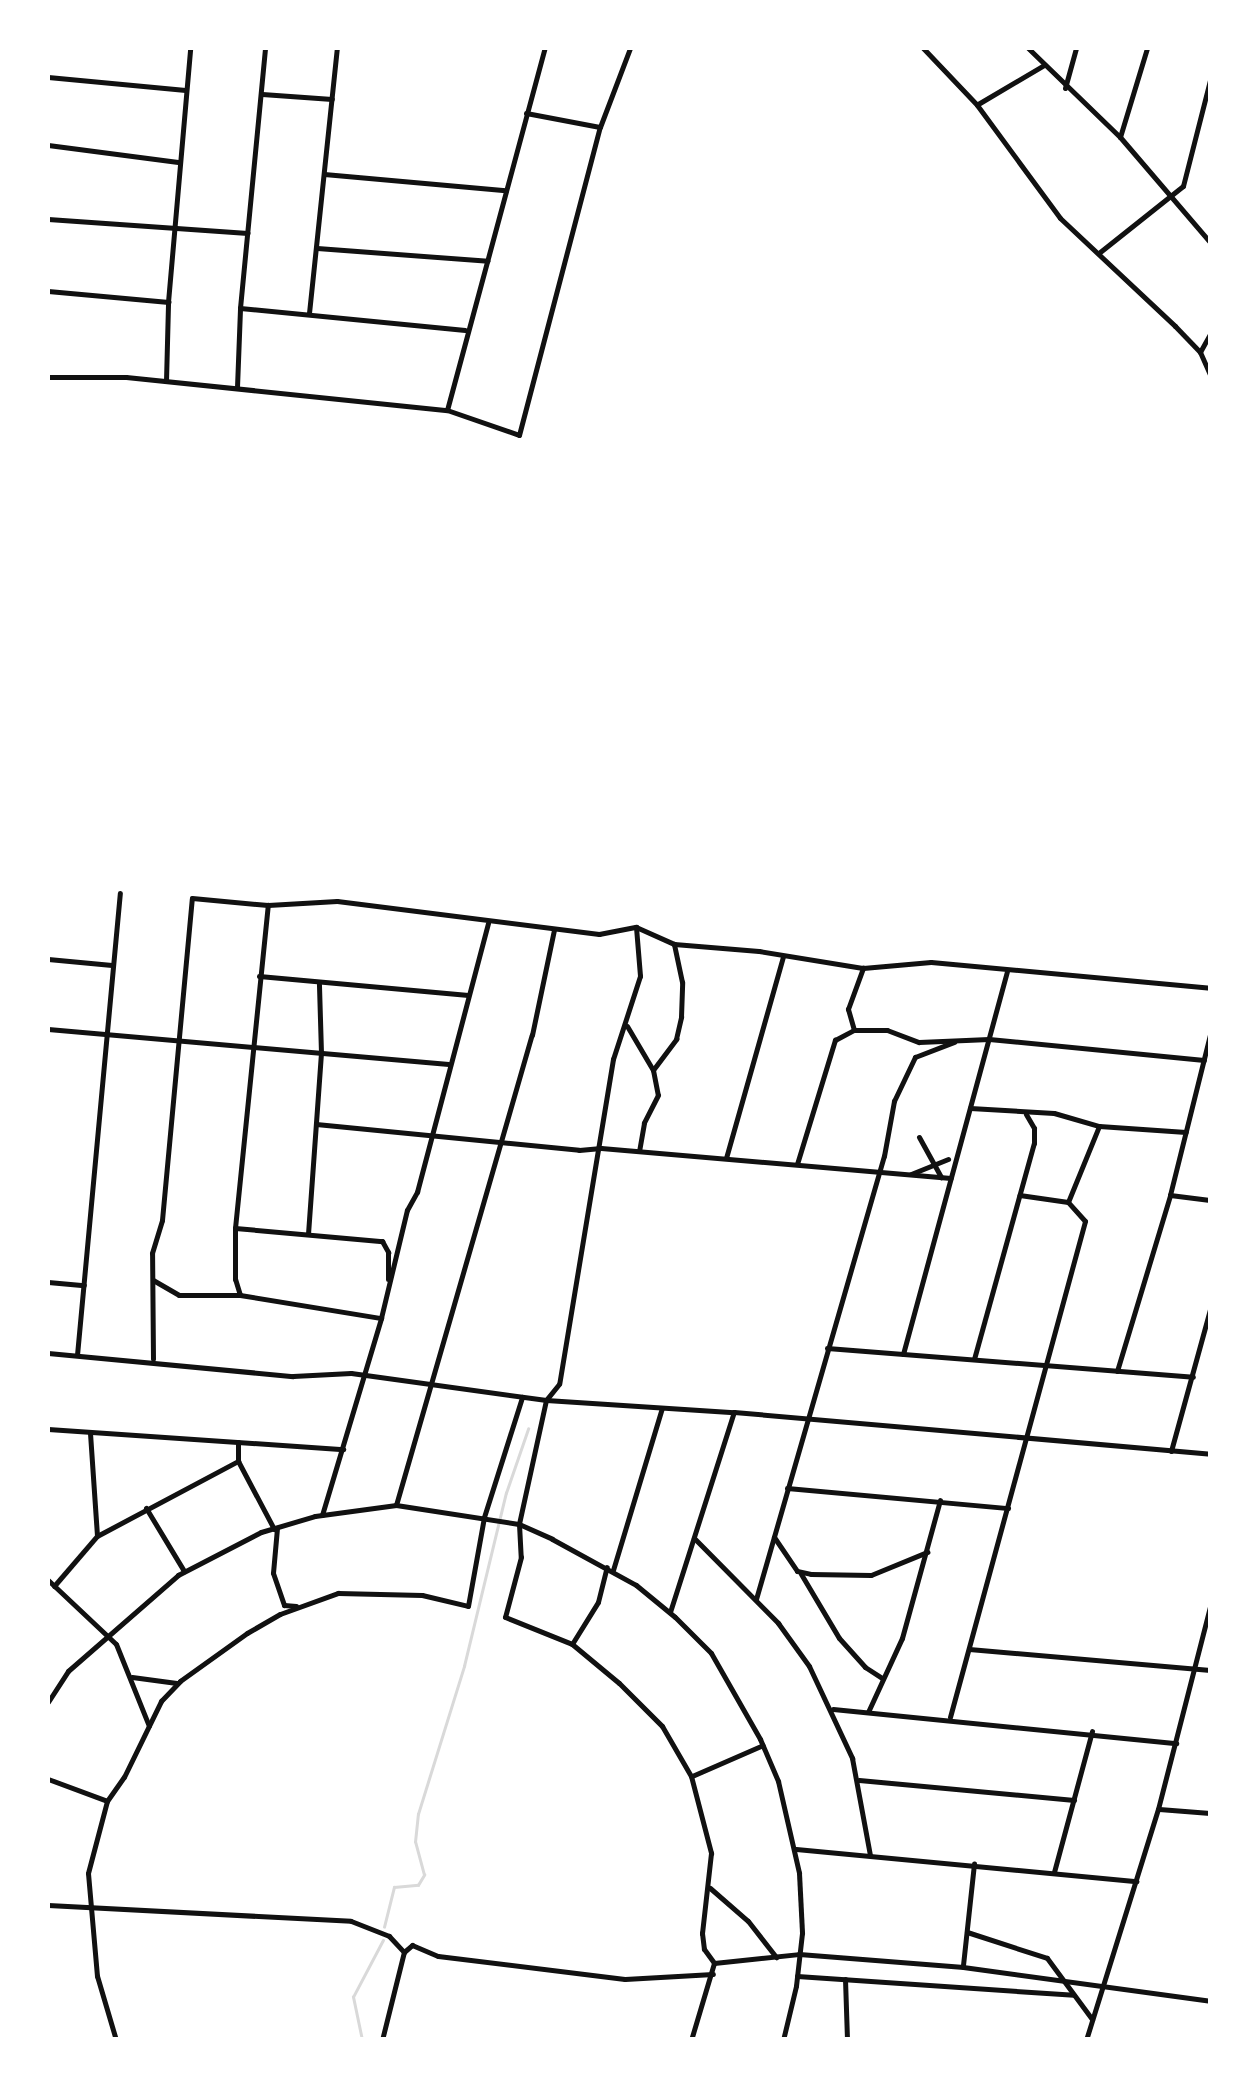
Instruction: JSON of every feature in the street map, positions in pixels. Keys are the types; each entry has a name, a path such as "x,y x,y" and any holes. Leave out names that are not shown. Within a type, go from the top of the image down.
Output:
{"street":[{"path":"166,381 168,302 190,48"},
{"path":"237,387 240,308 265,48"},
{"path":"309,312 337,48"},
{"path":"446,410 545,48"},
{"path":"48,377 166,381 446,410 519,435 600,128 630,48"},
{"path":"923,48 976,105 1060,218 1201,350 1210,374"},
{"path":"1028,48 1064,88 1120,138 1210,242"},
{"path":"1064,88 1076,48"},
{"path":"1120,138 1147,48"},
{"path":"976,105 1044,64"},
{"path":"48,77 185,90"},
{"path":"1100,252 1183,186 1210,80"},
{"path":"262,94 332,98"},
{"path":"526,113 600,128"},
{"path":"48,145 180,162"},
{"path":"324,174 505,190"},
{"path":"48,219 248,234"},
{"path":"317,248 488,261"},
{"path":"48,291 168,302"},
{"path":"240,308 465,330"},
{"path":"1201,350 1210,334"},
{"path":"1201,350 1210,352"},
{"path":"78,1355 120,893"},
{"path":"153,1360 152,1253 162,1220 192,898 268,905 337,901 599,934 636,928 674,944 863,968 931,962 1210,988"},
{"path":"240,1295 235,1279 235,1228 268,905"},
{"path":"322,1515 381,1318 488,923"},
{"path":"636,928 640,976 613,1059 559,1384 546,1400 518,1524 520,1558 505,1617 572,1644 662,1726 691,1776 710,1851 710,1888 702,1933 704,1949 714,1963 691,2040"},
{"path":"396,1505 498,1141 532,1035 554,930"},
{"path":"654,1070 676,1039 681,1018 682,982 674,944"},
{"path":"726,1158 783,956"},
{"path":"48,959 112,965"},
{"path":"854,1030 848,1008 863,968"},
{"path":"903,1354 1007,972"},
{"path":"260,976 319,984 364,982 468,995"},
{"path":"308,1234 321,1052 319,984"},
{"path":"627,1025 654,1070 658,1095 644,1123 639,1151"},
{"path":"48,1029 448,1064"},
{"path":"797,1164 835,1040 854,1030 887,1030 919,1042 989,1039 1204,1060"},
{"path":"1117,1371 1170,1195 1210,1035"},
{"path":"756,1599 894,1101 915,1057 954,1042"},
{"path":"970,1108 1054,1113 1099,1126 1186,1132"},
{"path":"974,1360 1034,1143 1034,1128 1026,1114"},
{"path":"316,1124 579,1150 601,1148 951,1178"},
{"path":"1068,1202 1099,1126"},
{"path":"919,1137 942,1178"},
{"path":"908,1174 948,1160"},
{"path":"1170,1195 1210,1200"},
{"path":"950,1718 1085,1221 1068,1202 1018,1196"},
{"path":"235,1228 382,1241 388,1252 388,1290"},
{"path":"153,1280 179,1295 240,1295 381,1318"},
{"path":"48,1282 84,1286"},
{"path":"1171,1451 1210,1309"},
{"path":"827,1348 1193,1377"},
{"path":"48,1353 294,1376 351,1374 546,1400 734,1412 1210,1454"},
{"path":"116,2040 101,1996 88,1908 88,1873 107,1801 149,1726 178,1683 248,1633 298,1606 338,1593 368,1592 422,1595 468,1606 484,1517 522,1397"},
{"path":"572,1644 598,1602 662,1408"},
{"path":"670,1612 734,1412"},
{"path":"48,1429 343,1449"},
{"path":"90,1433 97,1536"},
{"path":"238,1441 238,1461 275,1529 273,1573 284,1606 298,1606"},
{"path":"54,1586 97,1536 238,1461"},
{"path":"788,1488 1008,1508"},
{"path":"868,1712 902,1638 940,1500"},
{"path":"48,1702 56,1684 108,1632 184,1571 221,1549 322,1515 396,1505 518,1524 610,1569 670,1612 710,1653 763,1745 778,1781 795,1849 800,1954 784,2040"},
{"path":"146,1508 184,1571"},
{"path":"773,1535 839,1638 865,1666 884,1679"},
{"path":"694,1538 756,1599 809,1666 833,1709 859,1780 870,1855"},
{"path":"800,1572 871,1575 928,1552"},
{"path":"48,1580 108,1632 132,1677 149,1726"},
{"path":"1086,2040 1158,1809 1210,1607"},
{"path":"969,1649 1210,1670"},
{"path":"132,1677 178,1683"},
{"path":"833,1709 1176,1742"},
{"path":"1054,1872 1092,1732"},
{"path":"691,1776 763,1745"},
{"path":"48,1778 107,1801"},
{"path":"859,1780 1074,1800"},
{"path":"1158,1809 1210,1813"},
{"path":"795,1849 1136,1880"},
{"path":"963,1967 974,1864"},
{"path":"710,1888 748,1921 776,1957"},
{"path":"48,1905 351,1921 390,1936 404,1952"},
{"path":"967,1932 1047,1958 1092,2020"},
{"path":"382,2040 404,1952 412,1946 438,1956 625,1979 713,1974"},
{"path":"714,1963 800,1954 963,1967 1210,2001"},
{"path":"797,1976 1073,1995"},
{"path":"846,1979 846,2040"}],"waterway":[{"path":"384,1927 394,1887 418,1885 424,1875 415,1842 418,1814 464,1666 506,1493 528,1429"},
{"path":"362,2040 353,1997 383,1940"}]}
